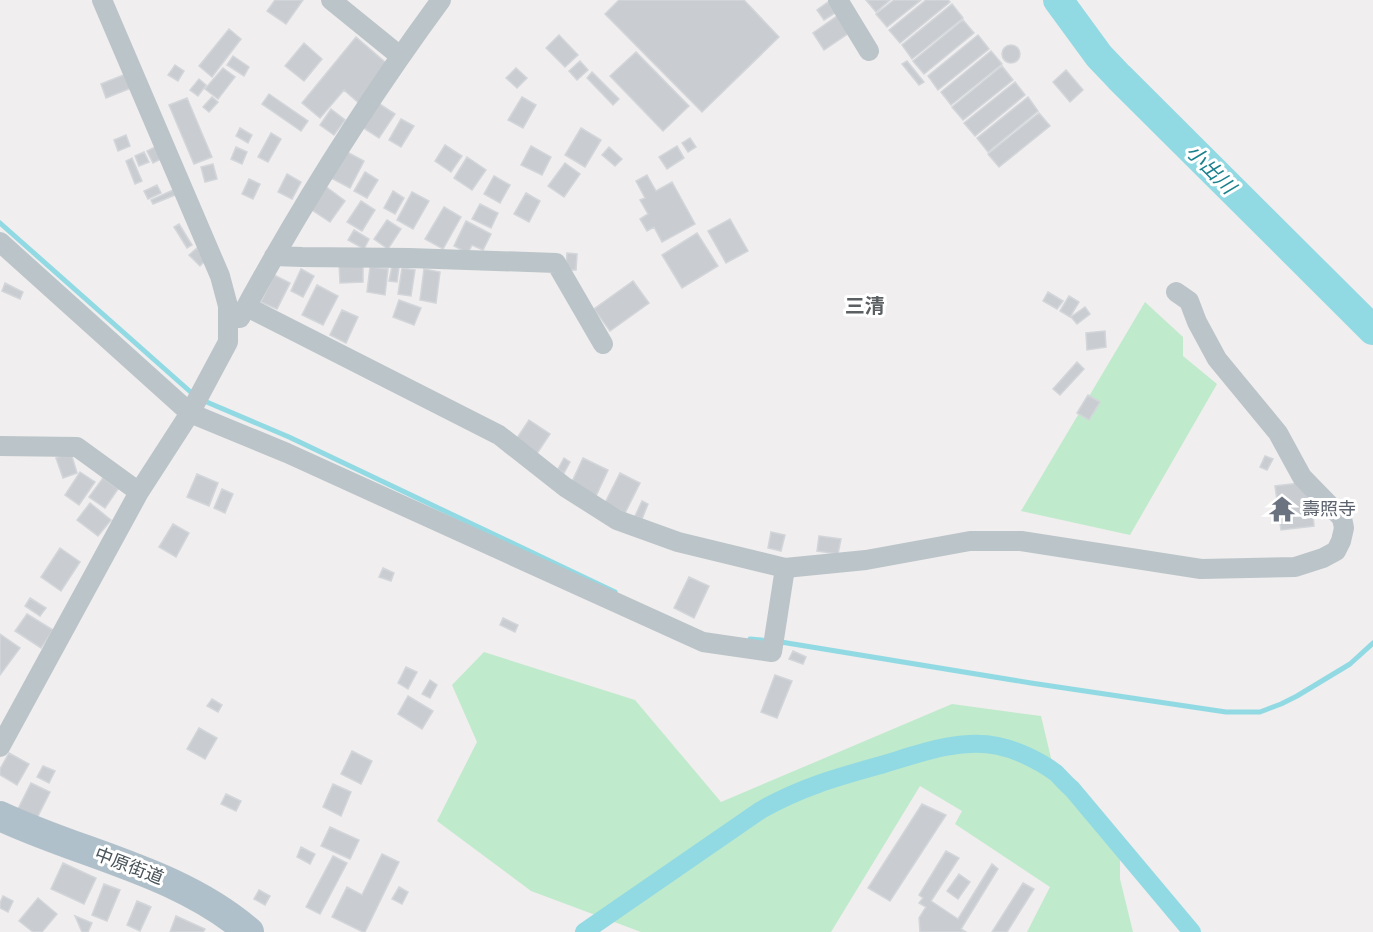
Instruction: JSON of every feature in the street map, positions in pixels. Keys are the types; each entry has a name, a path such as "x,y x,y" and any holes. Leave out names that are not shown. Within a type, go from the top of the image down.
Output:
{"main road":[{"name":"中原街道","path":"0,816 169,881 211,904 249,932"}],"street":[{"path":"102,0 220,276 228,306 228,342"},
{"path":"331,0 400,56"},
{"path":"0,747 139,492 195,403 274,256 347,134 441,0"},
{"path":"838,0 869,51"},
{"path":"0,242 195,403 287,453 703,642 772,652 784,568"},
{"path":"274,256 556,263 603,344"},
{"path":"247,307 499,435 565,487 617,520 678,542 784,568 866,560 970,541 1021,541 1201,569 1295,567 1323,558 1336,550 1341,541 1344,528 1342,518 1302,477 1278,433 1217,359 1197,322 1189,301 1176,292"},
{"path":"0,446 77,447 139,492"}],"green space":[{"path":"1145,302 1183,337 1183,356 1217,384 1130,535 1021,511"},
{"path":"484,652 635,700 721,802 952,704 1041,716 1056,779 1120,856 1120,879 1133,932 1027,932 1050,887 955,824 962,811 920,786 831,932 641,932 531,891 437,821 477,742 452,685"}],"building":[{"path":"275,0 303,0 286,24 267,11"},
{"path":"619,0 744,0 779,37 702,112 605,14"},
{"path":"866,0 890,0 876,12"},
{"path":"894,0 921,0 887,27 876,14"},
{"path":"926,0 948,0 950,2 900,43 889,30"},
{"path":"828,2 835,13 824,20 817,10"},
{"path":"952,4 963,18 912,59 902,45"},
{"path":"837,16 849,33 824,50 813,33"},
{"path":"963,20 974,33 924,74 913,61"},
{"path":"229,29 241,39 212,77 199,66"},
{"path":"559,35 578,55 565,67 546,48"},
{"path":"978,35 989,49 938,90 928,76"},
{"path":"356,37 386,63 360,104 344,90 320,118 302,103"},
{"path":"304,43 322,59 304,81 285,66"},
{"path":"1011,45 1017,48 1020,54 1017,60 1011,63 1005,60 1002,54 1005,48"},
{"path":"991,51 1002,64 951,105 941,92"},
{"path":"636,52 689,106 663,131 610,76"},
{"path":"233,56 249,67 244,76 227,65"},
{"path":"580,61 588,70 577,80 569,71"},
{"path":"907,61 924,82 919,85 902,64"},
{"path":"175,65 184,71 178,81 168,75"},
{"path":"1002,66 1013,80 963,120 952,107"},
{"path":"223,68 235,77 218,99 205,89"},
{"path":"516,68 527,78 517,88 506,78"},
{"path":"1066,70 1083,90 1070,102 1053,82"},
{"path":"592,72 619,99 613,105 587,78"},
{"path":"126,74 131,88 106,98 101,84"},
{"path":"199,79 206,85 198,96 190,90"},
{"path":"1015,82 1025,95 975,136 964,123"},
{"path":"269,94 308,121 301,131 262,104"},
{"path":"212,97 218,102 209,112 203,107"},
{"path":"522,97 536,105 523,128 508,120"},
{"path":"1028,97 1038,111 988,152 977,138"},
{"path":"187,98 212,157 194,164 169,105"},
{"path":"378,103 395,114 379,138 362,127"},
{"path":"331,109 345,120 334,135 320,125"},
{"path":"1039,113 1050,126 999,167 988,154"},
{"path":"401,119 414,126 401,147 389,140"},
{"path":"240,128 252,135 248,143 236,136"},
{"path":"581,128 601,140 585,167 565,155"},
{"path":"271,133 281,139 268,162 258,157"},
{"path":"126,135 130,146 118,151 114,140"},
{"path":"690,138 696,147 688,152 682,143"},
{"path":"445,145 462,156 451,172 435,161"},
{"path":"157,146 163,158 153,163 147,151"},
{"path":"531,146 551,157 542,175 521,165"},
{"path":"677,146 684,158 667,169 659,157"},
{"path":"236,147 247,152 242,164 231,159"},
{"path":"609,147 622,159 615,166 602,155"},
{"path":"345,151 364,161 350,188 331,178"},
{"path":"144,152 149,162 139,166 135,156"},
{"path":"467,157 486,170 472,190 454,178"},
{"path":"132,158 142,181 135,184 126,161"},
{"path":"565,163 580,174 564,197 548,186"},
{"path":"213,164 217,179 205,182 201,167"},
{"path":"365,172 378,180 367,198 354,191"},
{"path":"287,174 301,182 292,199 278,192"},
{"path":"647,175 656,191 672,182 695,224 662,242 654,227 647,231 640,219 648,214 640,200 645,198 636,181"},
{"path":"494,176 510,185 500,203 484,194"},
{"path":"249,179 260,184 253,199 242,194"},
{"path":"157,185 161,193 148,199 144,191"},
{"path":"325,186 345,201 330,222 309,208"},
{"path":"173,190 175,195 153,204 151,200"},
{"path":"393,191 404,198 395,214 384,208"},
{"path":"412,192 429,201 413,229 397,220"},
{"path":"526,193 540,201 529,222 514,214"},
{"path":"361,201 375,210 362,231 347,222"},
{"path":"480,204 498,213 491,228 472,219"},
{"path":"444,207 461,217 443,249 425,239"},
{"path":"730,219 748,251 726,263 708,231"},
{"path":"387,220 401,229 388,249 374,239"},
{"path":"466,221 491,234 483,250 472,245 468,253 454,246"},
{"path":"179,224 192,245 187,248 174,227"},
{"path":"354,230 369,239 364,249 348,240"},
{"path":"697,233 718,266 682,288 662,255"},
{"path":"197,248 207,259 200,266 189,255"},
{"path":"567,253 577,254 576,270 566,270"},
{"path":"363,263 363,282 340,283 339,264"},
{"path":"392,266 399,267 397,282 389,281"},
{"path":"370,267 388,269 385,295 367,292"},
{"path":"402,268 415,270 411,296 398,294"},
{"path":"301,269 314,276 303,297 291,291"},
{"path":"424,269 440,272 436,303 420,300"},
{"path":"274,275 290,283 277,309 261,302"},
{"path":"633,281 649,303 610,331 594,309"},
{"path":"5,283 23,292 20,299 2,291"},
{"path":"317,285 338,296 323,325 302,315"},
{"path":"1048,292 1063,301 1057,309 1043,301"},
{"path":"1069,296 1079,302 1070,317 1060,311"},
{"path":"399,300 421,308 414,325 393,317"},
{"path":"1085,307 1090,314 1077,324 1071,317"},
{"path":"342,310 358,317 346,343 330,335"},
{"path":"1105,331 1106,347 1087,350 1086,333"},
{"path":"1077,362 1084,369 1060,395 1053,389"},
{"path":"1088,395 1100,402 1089,420 1077,413"},
{"path":"529,420 550,434 536,455 515,441"},
{"path":"71,453 77,473 63,478 56,458"},
{"path":"1265,456 1273,459 1267,470 1260,467"},
{"path":"564,458 570,462 564,473 558,469"},
{"path":"583,458 608,470 596,496 571,484"},
{"path":"80,472 95,482 79,505 65,495"},
{"path":"620,473 640,483 625,513 605,503"},
{"path":"197,474 218,483 209,506 187,497"},
{"path":"103,478 118,489 105,508 89,497"},
{"path":"1300,483 1312,503 1314,526 1281,530 1275,486"},
{"path":"222,489 233,494 225,513 214,508"},
{"path":"642,501 648,504 642,519 635,516"},
{"path":"90,503 111,520 98,536 77,520"},
{"path":"173,524 189,533 176,557 159,547"},
{"path":"771,532 785,535 781,551 768,548"},
{"path":"819,536 841,539 838,554 817,551"},
{"path":"60,548 80,562 61,591 41,577"},
{"path":"383,568 394,573 391,581 379,577"},
{"path":"689,577 709,586 694,618 674,608"},
{"path":"30,598 46,608 40,616 25,606"},
{"path":"27,614 53,630 41,648 15,631"},
{"path":"503,618 518,625 515,632 500,625"},
{"path":"0,634 20,648 0,675"},
{"path":"793,651 806,657 803,664 789,659"},
{"path":"406,667 417,672 408,689 398,683"},
{"path":"775,675 792,681 777,718 761,712"},
{"path":"430,680 437,685 430,698 422,694"},
{"path":"408,696 433,711 422,729 398,714"},
{"path":"212,699 222,705 218,712 207,706"},
{"path":"199,728 217,738 205,759 187,749"},
{"path":"352,751 372,761 361,784 341,774"},
{"path":"9,753 29,764 17,785 0,775 0,769"},
{"path":"43,766 55,771 49,783 37,777"},
{"path":"31,783 50,792 37,818 18,809"},
{"path":"333,784 351,792 341,816 323,807"},
{"path":"226,794 241,801 236,811 221,804"},
{"path":"922,804 946,815 890,901 868,888"},
{"path":"330,827 359,840 350,859 321,846"},
{"path":"301,847 315,854 310,864 297,857"},
{"path":"946,851 959,858 931,901 958,919 992,864 998,869 961,929 966,932 920,932 919,918 926,907 919,903 923,898 919,895"},
{"path":"382,854 399,862 365,932 332,917 347,887 362,895"},
{"path":"333,856 347,863 320,914 306,907"},
{"path":"63,863 96,878 84,904 51,889"},
{"path":"959,874 970,882 958,899 947,891"},
{"path":"1023,883 1034,889 1007,932 992,932"},
{"path":"104,884 120,890 107,921 92,915"},
{"path":"399,887 408,892 402,904 392,899"},
{"path":"259,890 270,896 265,905 254,899"},
{"path":"3,896 13,901 8,912 0,908"},
{"path":"38,898 57,914 42,932 33,932 19,921"},
{"path":"137,901 151,907 140,931 127,925"},
{"path":"75,916 92,923 88,932 82,932"},
{"path":"176,916 205,929 203,932 170,932"}],"waterway":[{"name":"小出川","path":"1058,0 1099,56 1119,77 1373,330"},
{"path":"0,223 194,395"},
{"path":"202,400 289,437 615,592"},
{"path":"750,639 1226,712 1260,712 1281,704 1350,664 1373,643"},
{"path":"584,932 776,802 820,783 924,752 968,744 983,744 1013,750 1036,760 1056,773 1192,932"}],"place":[{"name":"壽照寺","path":"1282,509"}],"district":[{"name":"三清","path":"865,306"}]}
